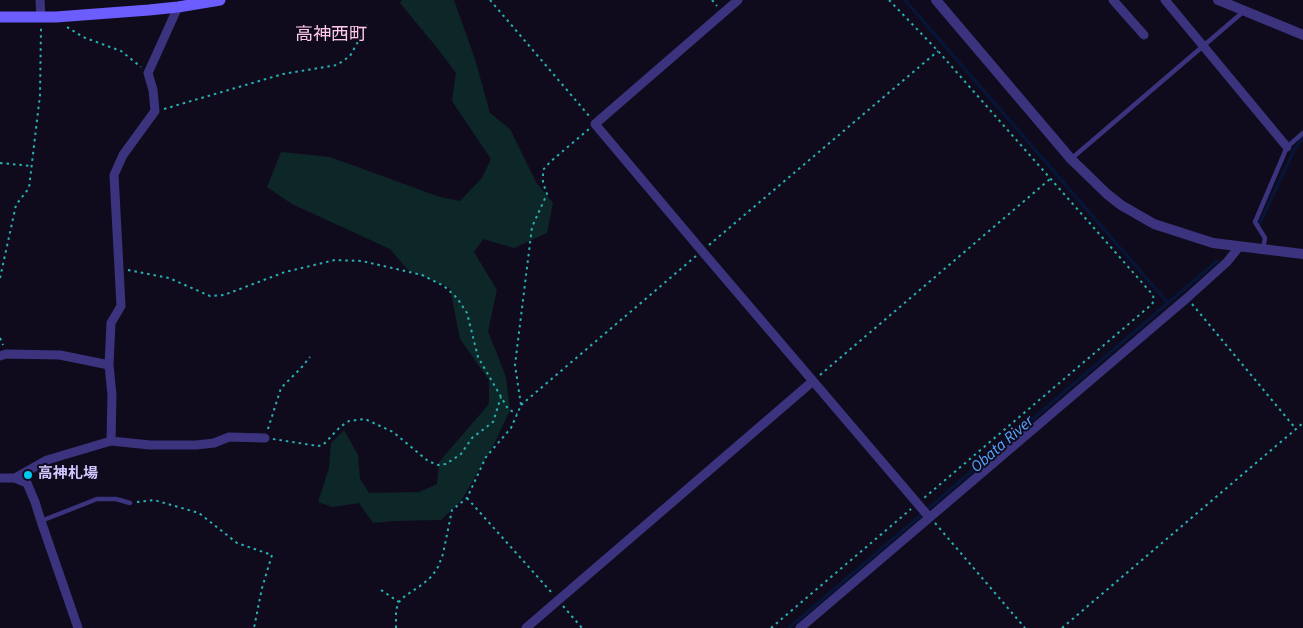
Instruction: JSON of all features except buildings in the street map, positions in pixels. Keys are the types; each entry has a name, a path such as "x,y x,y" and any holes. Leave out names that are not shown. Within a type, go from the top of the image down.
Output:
{"main road":[{"path":"0,17 56,17 178,7 220,0"}],"street":[{"path":"40,0 41,17"},
{"path":"738,0 596,124 702,252 930,517"},
{"path":"936,0 1071,159 1121,205 1154,224 1213,243 1303,254"},
{"path":"1113,0 1144,35"},
{"path":"1165,0 1287,147"},
{"path":"1218,0 1303,34"},
{"path":"111,442 112,395 109,365 111,324 121,306 114,175 123,155 155,112 153,90 148,73 178,7"},
{"path":"800,628 1187,298 1227,262 1239,247"},
{"path":"0,356 6,354 60,355 109,365"},
{"path":"526,628 814,381"},
{"path":"15,478 47,460 111,442 150,445 196,445 229,437 265,438"},
{"path":"0,478 15,478 26,483 35,502 78,628"}],"lane":[{"path":"1071,159 1244,11"},
{"path":"1263,249 1265,238 1255,222 1287,147 1303,133"},
{"path":"40,521 97,499 116,499 130,503"}],"path":[{"path":"490,0 596,124 550,162 544,170 543,182 547,194 532,227 515,365 521,405"},
{"path":"771,628 1154,301 1154,295 938,51 889,0"},
{"path":"0,278 16,204 29,188 40,95 41,17"},
{"path":"56,17 70,30 83,37 121,51 148,73"},
{"path":"155,112 283,74 338,65 350,56 369,22"},
{"path":"396,628 396,610 399,602 432,576 438,567 443,554 452,510 467,498 486,457 511,428 521,405 938,51"},
{"path":"0,164 32,166"},
{"path":"814,381 1050,179"},
{"path":"118,268 169,278 210,296 224,294 285,272 335,260 362,261 422,275 444,286 457,298 467,313 478,357 508,409 517,414"},
{"path":"1187,298 1296,429"},
{"path":"310,357 280,388 265,438 318,446 323,445 340,427 349,421 366,419 393,432 428,462 438,465 446,464 461,454 472,438 493,422 501,397"},
{"path":"1062,628 1303,423"},
{"path":"467,498 582,628"},
{"path":"130,503 154,500 199,513 237,543 272,554 262,588 254,628"},
{"path":"930,517 1025,628"},
{"path":"382,590 399,602"}],"green space":[{"path":"402,0 454,0 475,59 490,113 510,129 536,182 553,203 547,233 514,248 483,239 474,252 497,290 488,331 506,377 510,410 494,444 461,501 441,520 373,523 359,503 332,507 318,502 329,468 331,443 344,430 358,455 360,479 369,493 419,492 437,484 439,462 489,404 489,380 460,339 450,288 408,270 390,249 292,204 267,187 281,152 330,157 440,197 460,201 482,178 491,159 452,101 456,73 400,3"}],"waterway":[{"path":"905,0 1168,303"},
{"name":"Obata River","path":"1259,225 1294,150 1303,138"},
{"name":"Obata River","path":"789,628 1217,261"}],"place":[{"name":"高神札場","path":"28,475"}],"district":[{"name":"高神西町","path":"331,36"}]}
